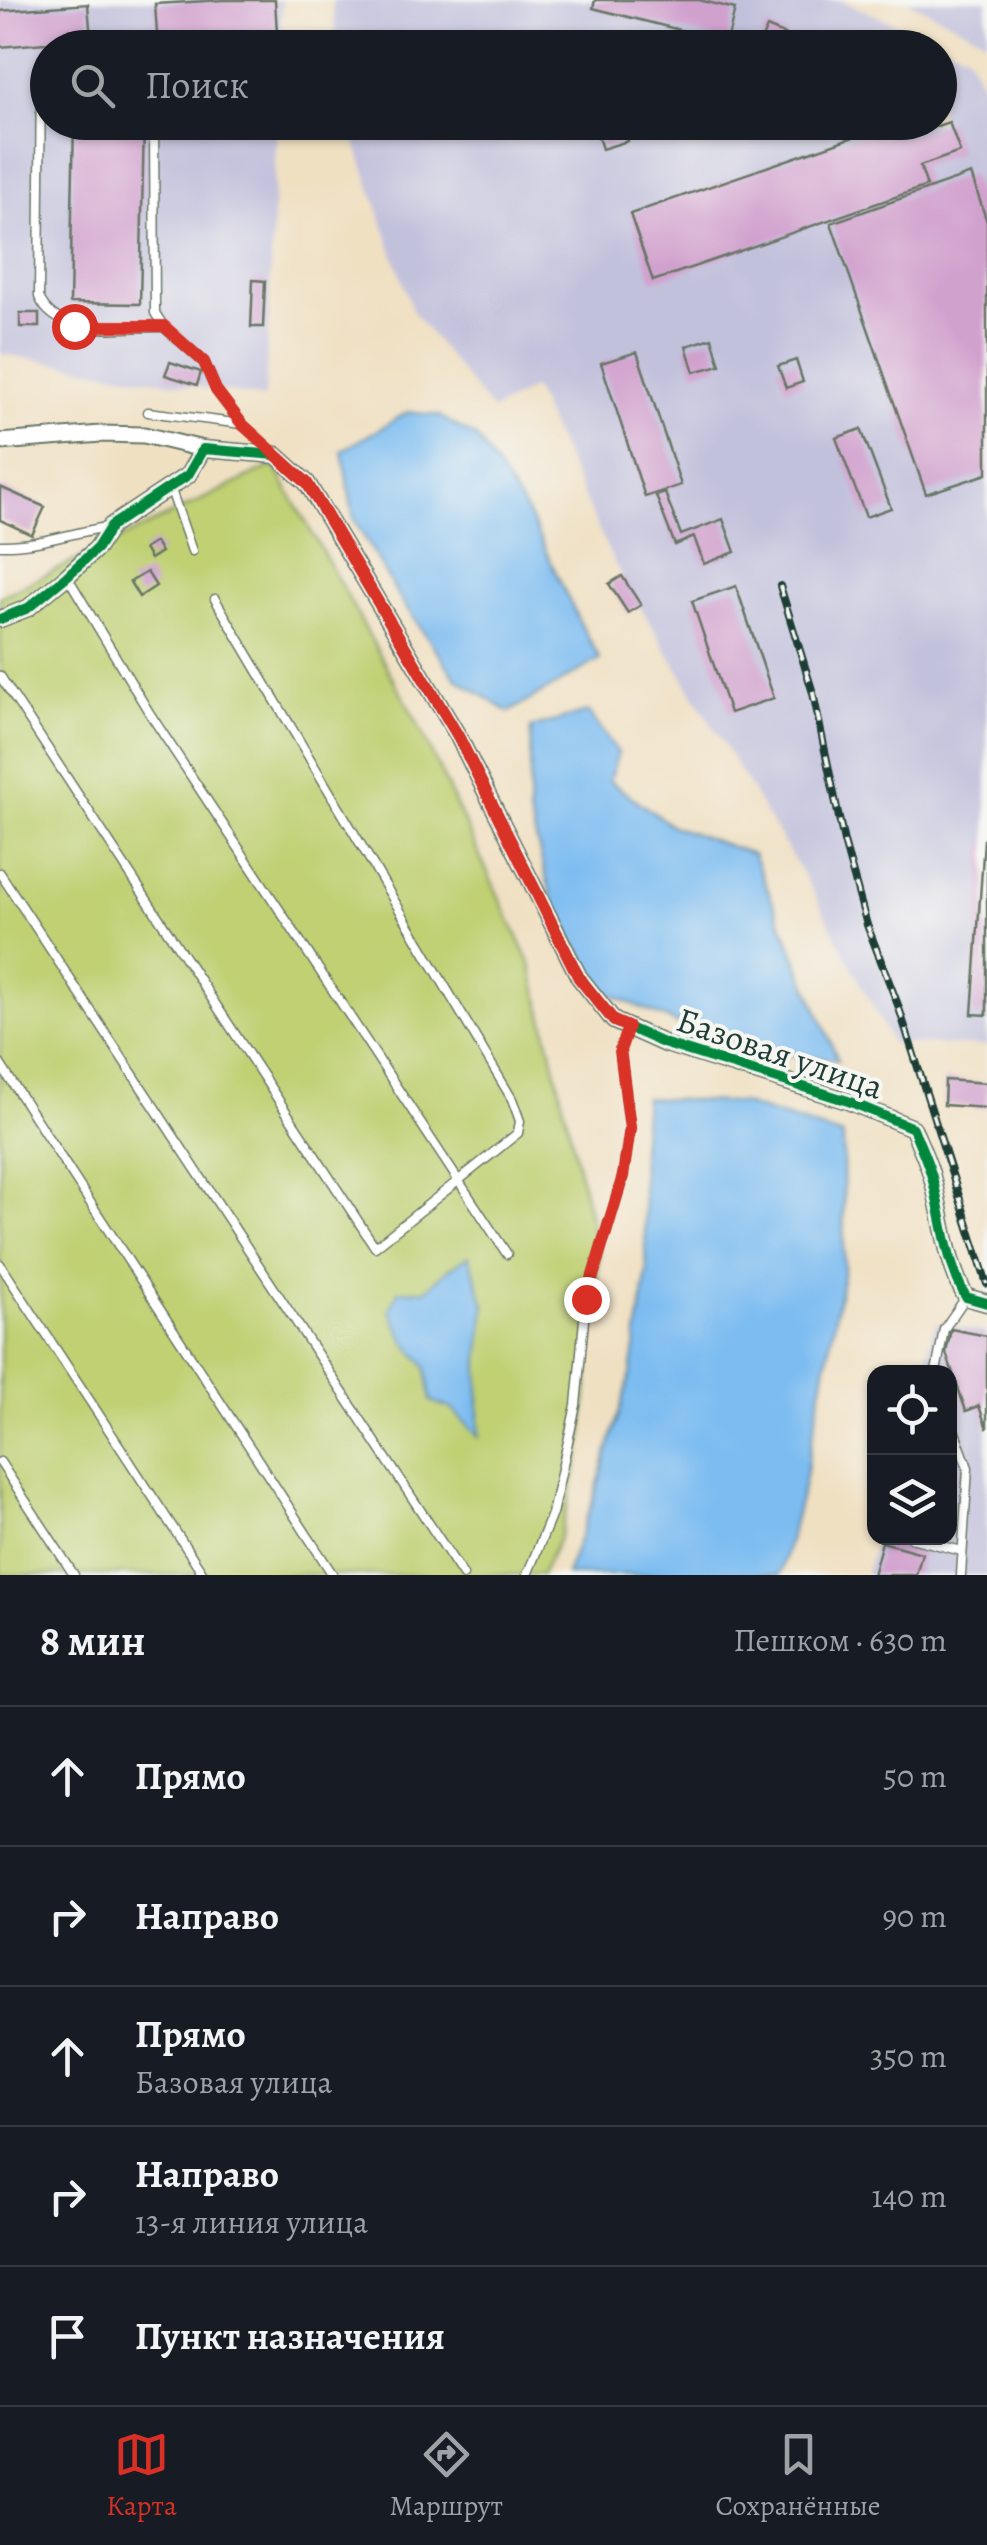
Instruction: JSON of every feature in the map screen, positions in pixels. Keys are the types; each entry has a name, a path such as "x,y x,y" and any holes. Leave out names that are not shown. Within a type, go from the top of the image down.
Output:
{"street":[{"path":"0,442 101,434 144,435 203,449 276,455"},
{"path":"0,619 28,608 68,576 111,526 188,475 203,449"},
{"name":"Базовая улица","path":"276,455 307,483 458,736 579,978 614,1021 663,1043 848,1101 913,1128 932,1177 946,1246 966,1297"},
{"path":"966,1297 987,1303"}],"lane":[{"path":"40,140 42,304 48,313 74,326 164,326"},
{"path":"154,140 152,302 164,326 204,362 216,390 242,424 276,455"},
{"path":"148,412 242,424"},
{"path":"170,487 192,552"},
{"path":"0,545 30,546 111,526"},
{"path":"68,576 150,714 507,1254"},
{"path":"0,676 375,1248 518,1133 520,1120 512,1099 214,599"},
{"path":"0,873 464,1575"},
{"path":"528,1575 552,1514 576,1406 586,1299 623,1176 630,1128 620,1050 628,1027"},
{"path":"0,1064 333,1575"},
{"path":"0,1264 204,1575"},
{"path":"937,1365 944,1328 966,1297"},
{"path":"957,1437 968,1468 960,1575"},
{"path":"0,1462 74,1575"},
{"path":"938,1545 962,1551"}],"shaded area":[{"path":"0,0 282,0 281,30 30,30 30,140 276,140 265,398 0,354"},
{"path":"332,0 840,0 911,30 335,30"},
{"path":"906,0 987,0 987,40"},
{"path":"957,50 967,54 987,95 987,1046 892,1043 812,890 615,565 533,388 492,411 413,312 355,140 957,140"},
{"path":"936,1323 987,1333 987,1575 866,1575 874,1545 957,1545 957,1365 924,1365"}],"green space":[{"path":"274,465 416,720 531,965 599,1257 583,1442 560,1536 541,1575 0,1575 0,597"}],"water":[{"path":"408,412 439,416 477,438 528,514 600,659 509,712 456,678 399,597 354,519 342,451"},
{"path":"588,712 618,753 609,781 672,826 753,854 838,1060 792,1055 694,1031 603,991 555,910 529,812 531,728"},
{"path":"645,1098 740,1103 843,1136 844,1269 803,1487 780,1575 566,1575 592,1504 631,1373 647,1271 641,1152"},
{"path":"469,1256 485,1306 479,1360 479,1437 452,1409 431,1401 426,1367 405,1341 390,1310 398,1291 426,1290"}],"building":[{"path":"275,0 277,30 157,30 155,4"},
{"path":"595,0 699,0 735,9 730,30 680,30 593,8"},
{"path":"88,4 90,30 30,30 30,44 0,47 0,11"},
{"path":"74,140 144,140 140,304 70,303"},
{"path":"599,140 628,140 628,141 602,149"},
{"path":"845,140 956,140 960,152 920,166 927,186 653,281 630,214"},
{"path":"971,174 987,222 987,474 926,494 831,223"},
{"path":"253,280 265,281 263,327 251,327"},
{"path":"20,313 39,313 39,327 20,327"},
{"path":"712,338 720,365 694,372 686,346"},
{"path":"637,352 681,485 645,497 601,363"},
{"path":"796,360 803,382 786,388 778,366"},
{"path":"170,362 201,372 197,385 165,375"},
{"path":"861,429 891,508 866,517 836,438"},
{"path":"0,487 45,507 32,535 0,520"},
{"path":"665,493 681,535 723,519 735,552 704,564 694,537 675,545 656,496"},
{"path":"155,542 161,552 150,559 144,549"},
{"path":"147,572 156,586 139,597 130,582"},
{"path":"622,576 641,605 628,613 609,584"},
{"path":"736,586 774,698 730,713 692,601"},
{"path":"987,840 987,1015 972,1014"},
{"path":"945,1080 987,1083 987,1108 944,1105"},
{"path":"951,1329 987,1336 987,1429 979,1406 966,1411 957,1385 957,1365 950,1365 946,1353"},
{"path":"881,1545 922,1553 916,1575 873,1575"}],"railway":[{"path":"780,586 813,693 844,842 867,925 898,1005 987,1284"}],"cycle path":[{"path":"0,619 28,608 97,548 111,526 188,475 203,449 276,455 307,483 458,736 579,977 614,1021 663,1043 848,1101 913,1128 931,1174 959,1284 966,1297 987,1303"}],"route":[{"path":"74,326 164,326 204,362 216,390 242,424 307,483 458,736 579,978 614,1021 628,1027 620,1050 630,1128 623,1176 586,1299"}]}
